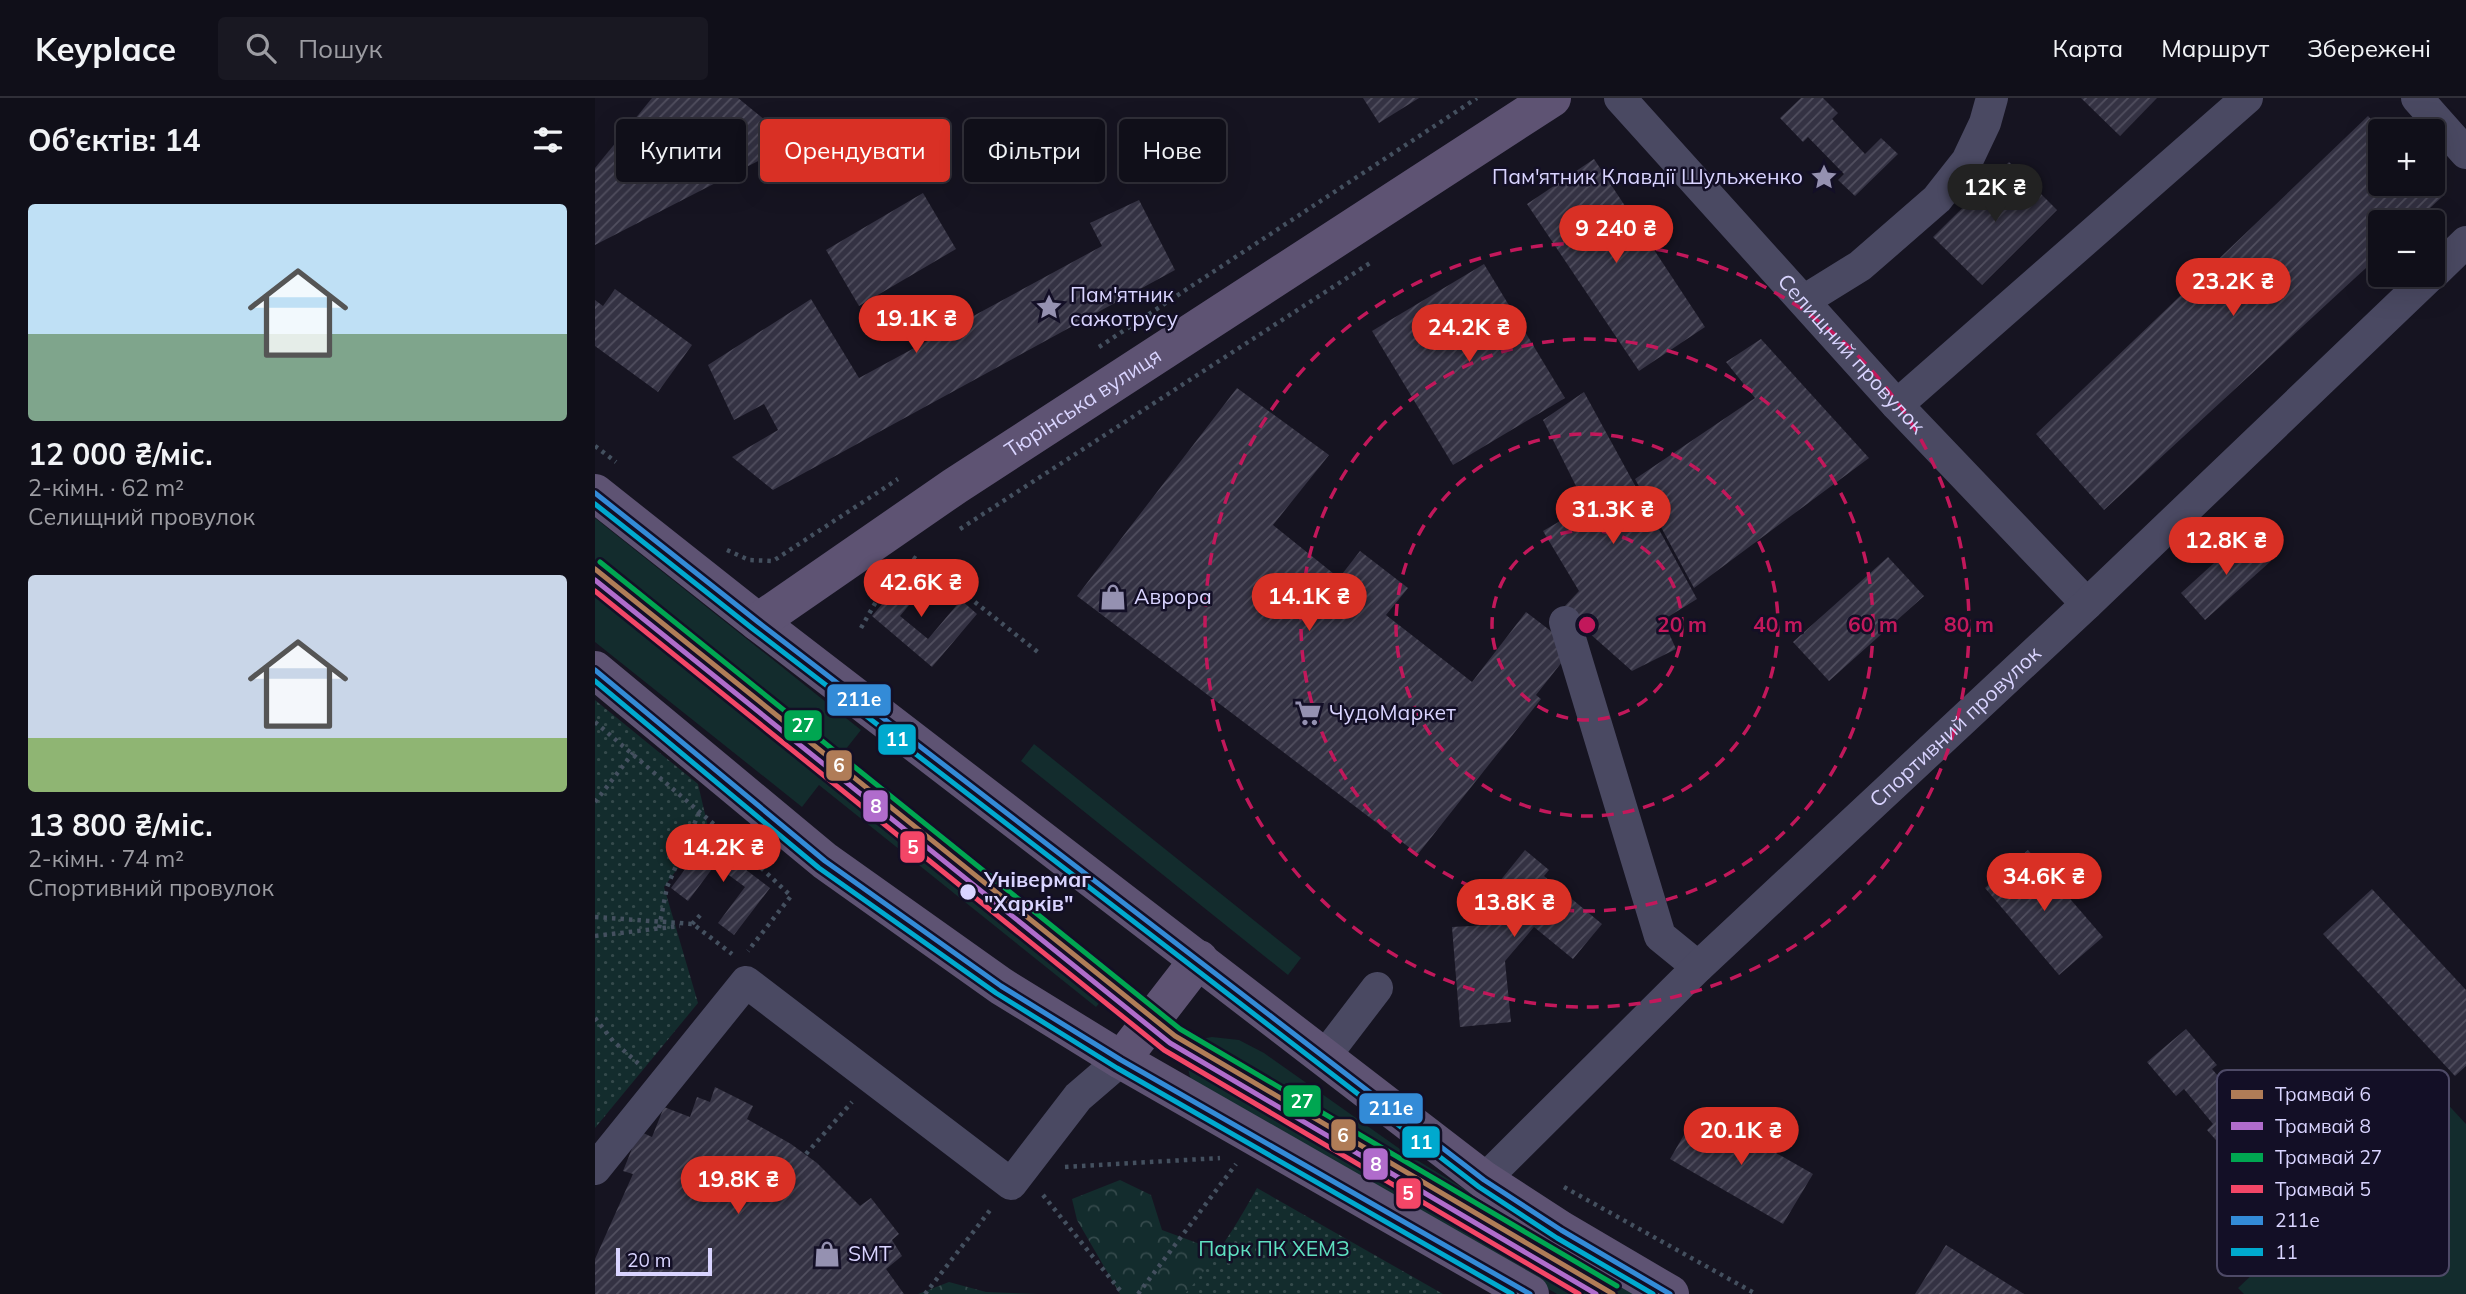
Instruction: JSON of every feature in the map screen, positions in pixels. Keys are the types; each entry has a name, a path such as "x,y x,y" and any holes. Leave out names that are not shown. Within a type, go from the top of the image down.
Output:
{"main road":[{"name":"Тюрінська вулиця","path":"758,622 955,486 1552,98"},
{"path":"606,478 758,622 1484,1180 1561,1230 1670,1294"},
{"path":"595,670 855,884 1001,986 1121,1060 1529,1294"},
{"path":"1121,1060 1199,959"}],"street":[{"name":"Селищний провулок","path":"1620,98 1898,405 2087,604"},
{"path":"1805,300 1860,266 1937,199 1967,161 1985,123 1992,98"},
{"path":"1898,405 2248,98"},
{"path":"2417,98 2466,153"},
{"name":"Спортивний провулок","path":"2445,262 2466,242"},
{"name":"Спортивний провулок","path":"1484,1180 1697,967 2087,604 2418,287"},
{"path":"1565,622 1660,936 1697,967"},
{"path":"595,1169 746,982 1017,1177 1078,1097 1121,1060"},
{"path":"1325,1056 1377,988"}],"path":[{"path":"1097,348 1477,98"},
{"path":"956,531 1373,261"},
{"path":"595,446 606,478"},
{"path":"724,549 749,560 773,561 900,477"},
{"path":"861,628 882,591 914,556 924,550"},
{"path":"914,556 1039,653"},
{"path":"945,590 951,583"},
{"path":"595,722 791,896 741,960 692,924 595,917"},
{"path":"595,802 633,753"},
{"path":"659,929 667,887 699,813"},
{"path":"595,936 692,924 703,912"},
{"path":"595,1018 613,1041 663,1085"},
{"path":"806,1154 837,1119"},
{"path":"925,1294 1017,1177 1241,1157 1138,1294"},
{"path":"1017,1177 1123,1294"},
{"path":"1556,1182 1756,1294"}],"green space":[{"path":"595,518 861,730 838,759 1117,983 1096,1007 819,785 802,807 595,642"},
{"path":"595,700 698,784 708,827 664,887 698,1003 595,1128"},
{"path":"1034,744 1301,958 1288,975 1021,761"},
{"path":"1212,1037 1239,1040 1264,1053 1407,1154 1637,1294 1557,1294 1193,1084 1188,1066 1190,1055 1201,1039"},
{"path":"2449,1106 2466,1124 2466,1294 2244,1294 2238,1288 2251,1276 2449,1276"},
{"path":"1120,1180 1151,1195 1162,1230 1246,1261 1376,1294 1120,1294 1077,1220 1072,1199"},
{"name":"Парк ПК ХЕМЗ","path":"1257,1188 1443,1294 1185,1294 1224,1243"},
{"path":"949,1282 986,1292 1038,1294 918,1294"}],"building":[{"path":"652,98 738,98 764,119 760,119 760,160 746,167 746,119 635,119"},
{"path":"1363,98 1419,98 1379,123"},
{"path":"1801,98 1823,98 1838,113 1832,119 1865,154 1881,138 1898,154 1855,196 1838,180 1844,174 1808,137 1803,142 1780,118"},
{"path":"2081,98 2157,98 2120,136"},
{"path":"2368,116 2371,119 2368,119 2368,196 2443,196 2428,210 2368,210 2368,266 2104,510 2036,434"},
{"path":"616,142 616,182 717,182 595,245 595,168"},
{"path":"1594,159 1705,327 1639,371 1527,204"},
{"path":"2009,162 2057,210 1982,285 1933,237"},
{"path":"923,193 956,249 859,306 826,250"},
{"path":"1139,200 1175,270 773,490 732,457 778,430 764,404 734,420 708,365 811,299 859,378 1102,246 1090,223"},
{"path":"1484,264 1565,398 1453,465 1372,331"},
{"path":"615,289 692,345 658,392 595,346 595,300 603,306"},
{"path":"1761,339 1869,458 1694,588 1635,479 1755,398 1726,362"},
{"path":"1237,388 1329,455 1273,525 1339,578 1360,551 1408,588 1386,615 1472,682 1526,612 1573,648 1536,695 1541,699 1418,854 1077,596"},
{"path":"1584,392 1697,599 1663,620 1676,649 1632,671 1562,609 1579,591 1543,531 1586,506 1543,420"},
{"path":"2246,534 2271,561 2205,620 2181,593"},
{"path":"1888,557 1924,596 1829,681 1793,642"},
{"path":"915,565 931,579 900,616 928,639 961,600 977,614 932,667 872,616"},
{"path":"707,840 770,888 734,935 718,923 745,887 715,865 688,901 671,888"},
{"path":"1525,850 1549,870 1544,876 1602,924 1573,959 1534,927 1505,961 1511,1022 1460,1027 1452,927 1488,925 1506,905 1491,892"},
{"path":"2028,850 2103,937 2059,975 1985,888"},
{"path":"2372,889 2466,990 2466,1066 2455,1076 2323,934"},
{"path":"2186,1029 2217,1065 2212,1069 2217,1075 2217,1141 2207,1130 2213,1124 2184,1089 2176,1096 2147,1062"},
{"path":"715,1087 753,1106 747,1119 791,1144 817,1163 860,1206 871,1198 899,1234 892,1240 902,1256 886,1269 904,1294 595,1294 595,1259 633,1174 623,1171 639,1131 652,1137 664,1107 690,1117 697,1097 710,1102"},
{"path":"1699,1109 1813,1174 1783,1224 1670,1159"},
{"path":"1946,1245 2024,1294 1915,1294"}],"tram line":[{"name":"27","path":"600,562 1180,1029 1617,1286"},
{"name":"6","path":"595,569 1175,1036 1613,1294"},
{"name":"8","path":"595,580 1170,1043 1596,1294"},
{"name":"5","path":"595,591 1164,1050 1579,1294"}],"transit line":[{"name":"211е","path":"595,493 758,622 1484,1180 1561,1230 1670,1294"},
{"name":"11","path":"595,504 753,629 1479,1187 1557,1238 1653,1294"},
{"name":"211е","path":"595,670 825,861 1001,986 1121,1060 1530,1294"},
{"name":"11","path":"595,681 819,868 996,993 1117,1068 1512,1294"}],"place":[{"name":"Пам'ятник Клавдії Шульженко","path":"1824,177"},
{"name":"Пам'ятник сажотрусу","path":"1049,307"},
{"name":"Аврора","path":"1113,597"},
{"name":"ЧудоМаркет","path":"1308,713"},
{"name":"Універмаг \"Харків\"","path":"968,892"},
{"name":"SMT","path":"827,1254"}]}
